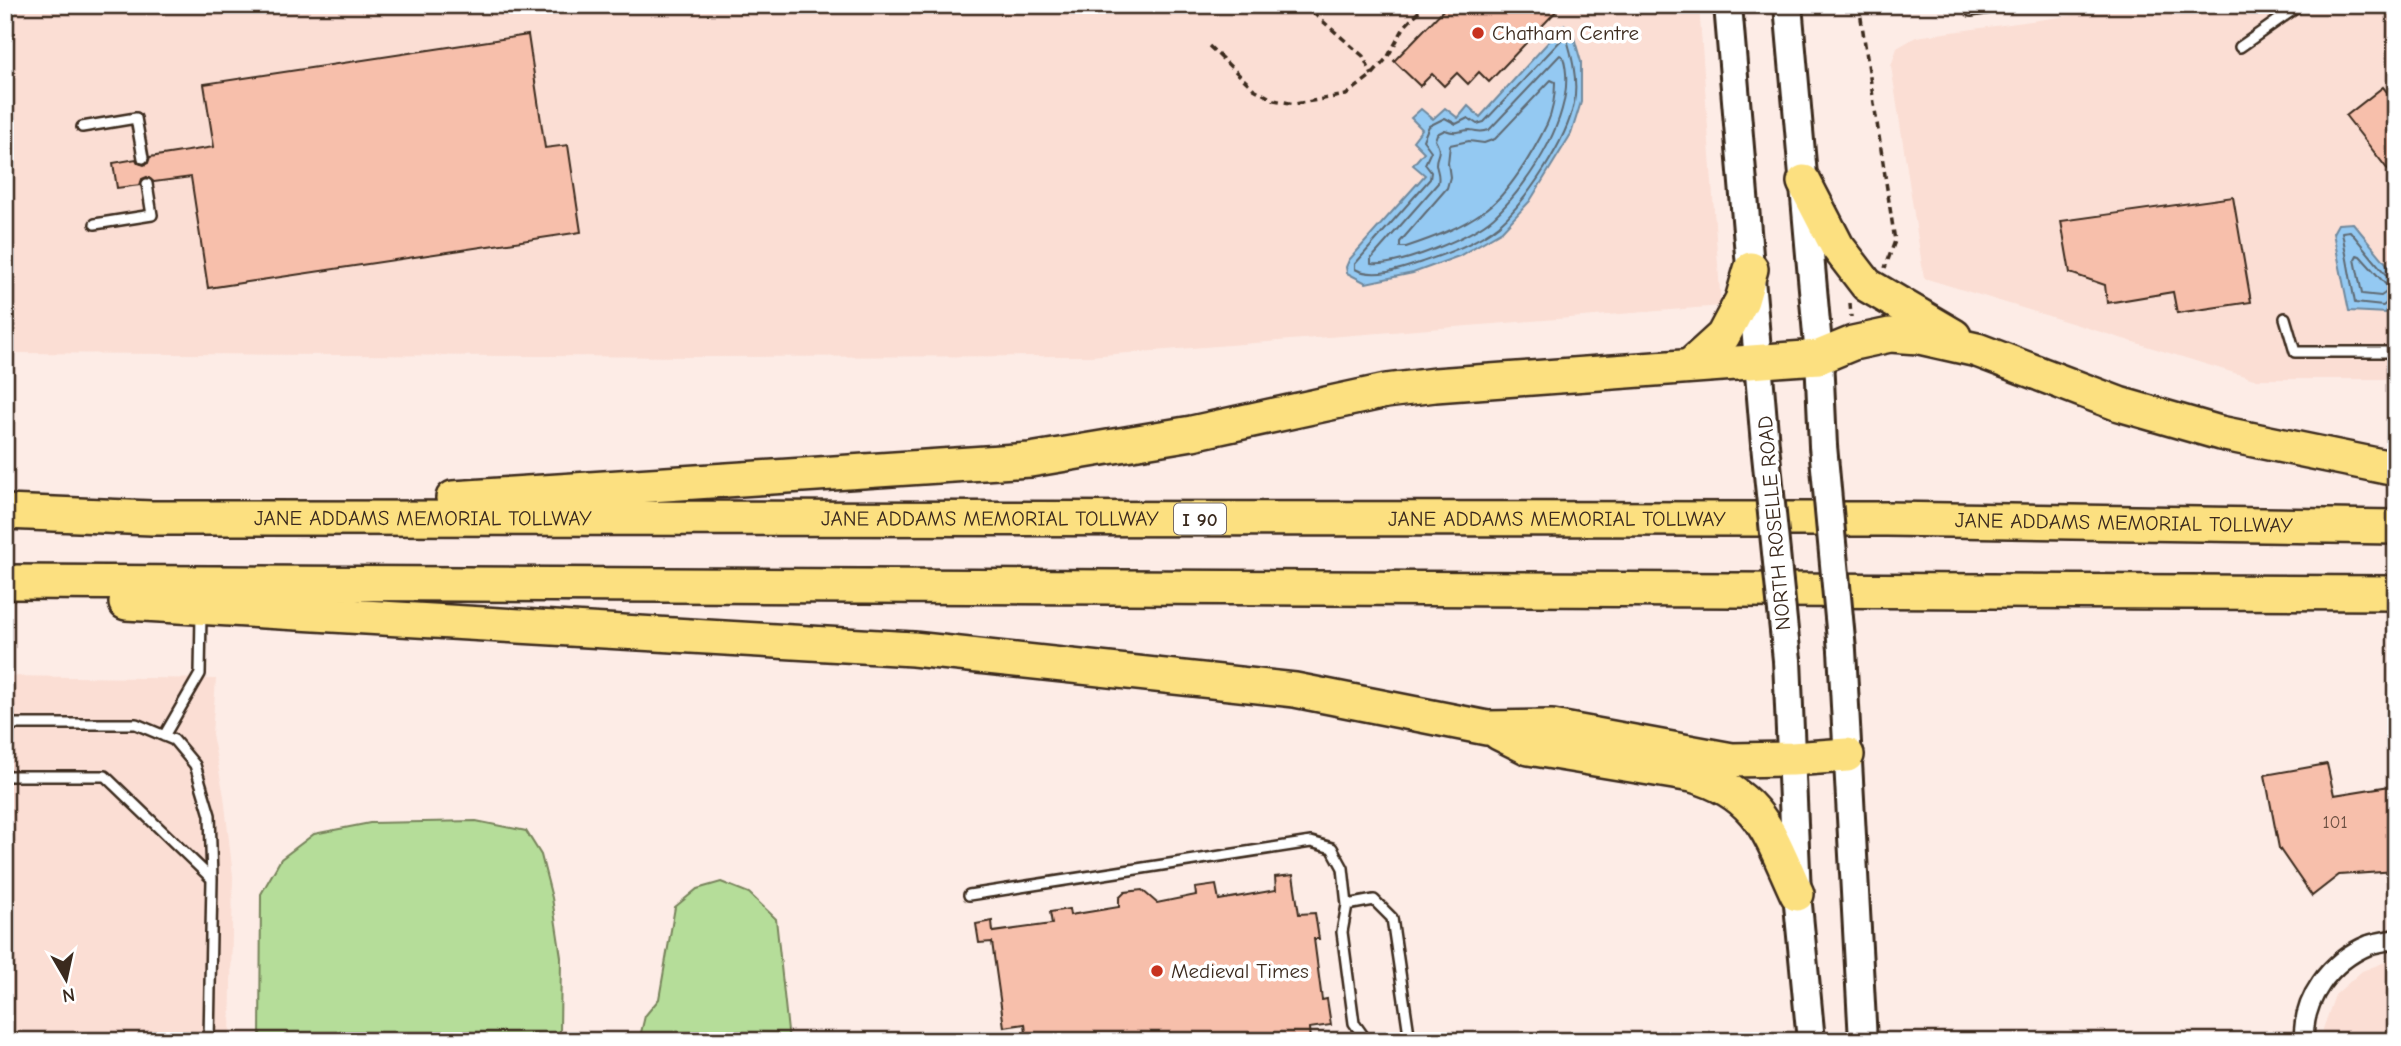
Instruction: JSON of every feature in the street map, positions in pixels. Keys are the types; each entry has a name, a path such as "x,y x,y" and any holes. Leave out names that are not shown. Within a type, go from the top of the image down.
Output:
{"highway":[{"path":"1804,182 1837,246 1867,285 1977,350"},
{"path":"1690,366 1723,336 1742,300 1751,270"},
{"path":"152,518 1030,460 1238,424 1385,391 1819,356 1853,343 1890,335 1919,337 1977,350 2119,404 2220,433 2396,469"},
{"name":"JANE ADDAMS MEMORIAL TOLLWAY","path":"5,512 152,518 1887,519 2396,527"},
{"path":"5,582 2396,593"},
{"path":"5,596 913,649 1295,690 1488,728 1552,727 1732,760 1792,760 1847,755"},
{"path":"1488,728 1529,748 1692,775 1716,782 1738,794 1755,812 1769,834 1797,894"}],"main road":[{"name":"NORTH ROSELLE ROAD","path":"1728,5 1765,445 1787,660 1797,894 1811,1041"},
{"path":"1788,5 1842,650 1863,1041"}],"street":[{"path":"2304,1041 2309,1008 2317,989 2331,970 2370,945 2396,939"}],"lane":[{"path":"1971,11 2008,5"},
{"path":"2240,47 2300,5"},
{"path":"82,127 136,118 143,158"},
{"path":"95,224 152,215 146,184"},
{"path":"2285,318 2295,352 2396,352"},
{"path":"164,736 200,674 201,608"},
{"path":"5,724 135,724 174,740 195,765 211,815 209,1041"},
{"path":"5,776 105,776 212,879"},
{"path":"969,895 1311,842 1332,848 1343,868 1348,905 1342,932 1354,1023 1367,1041"},
{"path":"1348,905 1374,900 1391,918 1410,1041"}],"path":[{"path":"1304,5 1363,56 1372,75"},
{"path":"1209,46 1254,89 1274,100 1295,104 1346,95 1372,75 1387,58 1405,26 1425,5"},
{"path":"1859,5 1895,241 1882,275"},
{"path":"1850,297 1851,317"}],"shaded area":[{"path":"5,5 1699,5 1721,306 1090,356 5,353"},
{"path":"2146,5 2396,5 2396,379 2254,379 1924,278 1891,66 1897,48 1916,37"},
{"path":"5,676 216,679 212,734 224,796 233,876 230,1041 5,1041"},
{"path":"2396,958 2396,1041 2325,1041 2323,1029 2335,995 2362,971"}],"green space":[{"path":"476,821 526,831 541,855 552,898 561,957 558,1041 260,1041 261,894 281,859 314,834 370,823"},
{"path":"721,882 749,893 776,919 789,1041 639,1041 645,1016 659,999 675,907 697,889"}],"water":[{"path":"1564,25 1573,34 1581,62 1581,102 1571,134 1530,201 1502,231 1459,256 1413,273 1366,283 1347,273 1349,260 1425,175 1413,165 1424,152 1413,141 1422,129 1411,118 1421,109 1433,119 1445,108 1458,118 1468,106 1480,117"},
{"path":"2353,223 2396,275 2396,303 2388,313 2349,311 2333,233 2338,224"}],"building":[{"name":"Chatham Centre","path":"1448,5 1562,5 1489,82 1479,72 1468,84 1457,73 1444,86 1432,74 1420,86 1394,61"},
{"path":"528,35 545,148 568,145 581,232 208,288 191,177 154,182 147,177 142,179 140,185 117,188 113,163 136,159 144,165 150,157 214,147 204,84"},
{"path":"2383,87 2396,103 2396,180 2346,116"},
{"path":"2233,197 2251,302 2177,313 2173,292 2107,303 2105,285 2070,273 2061,221"},
{"path":"2327,764 2334,795 2396,785 2396,871 2339,875 2312,896 2279,848 2265,775"},
{"name":"Medieval Times","path":"1293,875 1299,914 1315,913 1319,939 1314,939 1322,1000 1327,999 1331,1025 1309,1028 1310,1041 1027,1041 1025,1024 1004,1027 992,942 979,943 976,924 992,921 993,932 1052,924 1050,912 1069,909 1070,915 1119,907 1119,898 1125,892 1142,890 1157,903 1196,895 1195,888 1216,885 1219,900 1276,890 1275,877"}],"place":[{"name":"Chatham Centre","path":"1478,33"},
{"name":"Medieval Times","path":"1157,971"}]}
